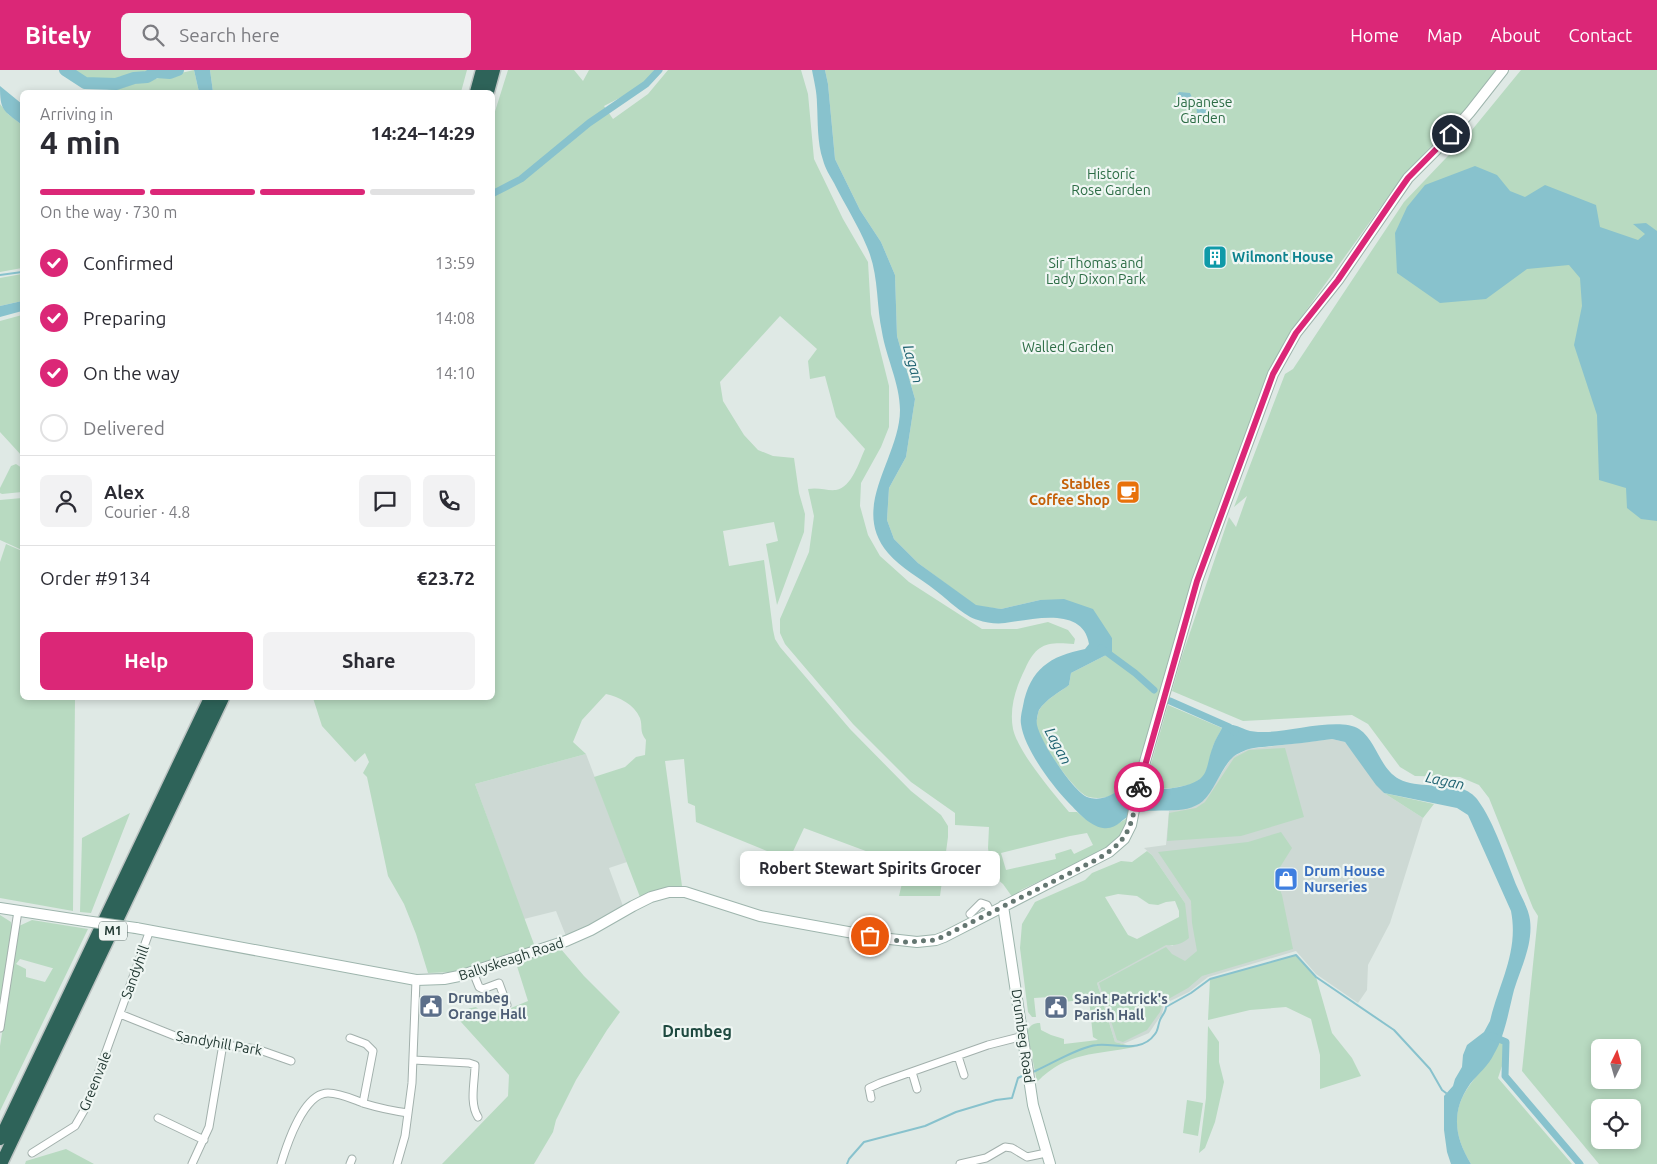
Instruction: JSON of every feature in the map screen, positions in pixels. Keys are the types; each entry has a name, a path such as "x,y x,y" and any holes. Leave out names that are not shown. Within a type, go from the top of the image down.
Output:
{"highway":[{"path":"477,90 482,70"},
{"path":"489,90 494,70"},
{"name":"M1","path":"0,1139 209,700"},
{"name":"M1","path":"2,1164 222,700"}],"main road":[{"name":"Ballyskeagh Road","path":"0,908 150,930 416,980 444,979 473,972 566,941 591,930 632,906 651,897 669,892 685,892 760,916 859,935 906,942 936,940 1109,852 1124,839 1131,825 1140,779 1197,581 1273,374 1296,333 1338,280 1408,178 1441,145 1503,70"},
{"name":"Drumbeg Road","path":"1003,906 1036,1117 1050,1164"}],"street":[{"path":"970,914 980,904 987,905 991,913"},
{"path":"0,1028 18,911"},
{"name":"Sandyhill","path":"120,1014 150,930"},
{"path":"473,972 479,987 483,989 499,983 507,1005"},
{"path":"397,1164 405,1136 414,1060 416,980"},
{"name":"Sandyhill Park","path":"120,1014 185,1040 257,1049 291,1060"},
{"name":"Greenvale","path":"32,1153 75,1126 96,1082 120,1014"},
{"path":"871,1098 869,1088 958,1056 1023,1036"},
{"path":"350,1038 366,1044 372,1051 363,1103"},
{"path":"192,1164 209,1127 223,1044"},
{"path":"958,1056 964,1075"},
{"path":"414,1060 469,1063 475,1065 474,1100 475,1111 478,1117"},
{"path":"912,1072 917,1089"},
{"path":"281,1164 299,1120 308,1104 316,1096 328,1093 341,1095 363,1103 408,1113"},
{"path":"158,1118 204,1140"},
{"path":"960,1164 986,1158 1005,1147 1012,1148 1027,1157 1046,1153"}],"shaded area":[{"name":"Drum House Nurseries","path":"1332,739 1345,742 1384,793 1423,818 1390,923 1368,965 1367,990 1358,1003 1316,974 1296,951 1208,977 1189,992 1164,1004 1162,1014 1149,1033 1123,1044 1115,1042 1097,983 1166,944 1173,946 1185,903 1152,855 1144,848 1166,845 1169,811 1194,806 1204,800 1232,757 1249,749"},
{"path":"586,754 627,862 609,868 623,906 566,936 556,911 524,919 475,784"}],"green space":[{"path":"70,70 154,70 118,77 116,81 84,80"},
{"path":"194,70 199,90 107,90"},
{"path":"210,70 467,70 462,90 213,90"},
{"path":"508,70 574,70 583,81 589,70 656,70 641,87 604,106 613,119 648,94 668,70 801,70 808,94 814,159 843,219 868,262 871,314 889,386 889,427 881,447 861,483 860,506 868,535 880,556 909,582 982,629 1017,629 1048,622 1068,630 1075,639 1074,644 1057,643 1044,646 1029,660 1014,698 1012,721 1016,738 1029,760 1069,812 1077,812 1091,822 1104,826 1117,824 1131,814 1118,844 1021,890 1013,898 1003,884 992,875 988,848 989,827 955,825 955,813 911,782 853,724 785,644 780,633 780,619 809,552 814,516 808,489 836,490 842,488 851,479 865,449 836,417 825,376 810,379 808,361 817,349 780,316 720,382 723,401 744,435 758,450 773,456 794,458 799,493 805,514 804,532 777,605 766,544 778,541 774,522 723,531 729,566 764,560 773,630 775,639 780,647 850,729 911,791 941,815 948,826 948,837 940,896 899,896 906,866 804,828 789,860 696,822 695,806 688,803 684,759 665,761 682,886 640,897 594,777 625,767 636,757 645,755 646,740 640,718 634,709 621,699 606,694 582,720 573,742 586,754 475,784 535,947 452,972 428,973 404,904 388,876 367,777 363,773 369,762 365,753 355,762 322,726 314,700 495,700 495,111","holes":["1087,833 1093,845 1074,854 1071,849 1055,854 1056,859 1006,870 1001,853"]},
{"name":"Sir Thomas and Lady Dixon Park","path":"825,70 1497,70 1466,109 1403,176 1292,330 1269,372 1161,706 1134,782 1131,782 1112,795 1095,798 1083,794 1058,765 1043,741 1036,724 1040,709 1047,701 1069,685 1071,673 1112,652 1112,638 1040,600 1001,609 976,606 918,563 894,539 887,520 889,488 906,457 915,399 897,336 895,275 881,242 860,210 835,159"},
{"path":"1521,70 1657,70 1657,1164 1599,1164 1522,1071 1538,916 1533,908 1489,798 1479,785 1460,777 1415,776 1400,767 1368,724 1352,715 1243,721 1172,691 1229,517 1236,527 1247,496 1234,507 1285,374 1293,369 1404,202 1467,136"},
{"path":"0,104 8,114 20,123 20,268 0,272"},
{"path":"20,274 20,301 0,306 0,278"},
{"path":"20,316 20,454 0,432 0,321"},
{"path":"16,464 20,467 20,492 2,494 0,493 0,488 11,466"},
{"path":"20,498 20,549 0,540 0,500"},
{"path":"6,544 20,550 20,700 75,700 73,911 0,898 0,562"},
{"path":"1168,705 1222,728 1213,746 1204,776 1193,784 1155,789 1145,785"},
{"path":"1285,748 1304,817 1241,836 1167,841 1169,813 1196,808 1205,802 1234,758 1249,750"},
{"path":"1384,793 1434,804 1423,818"},
{"path":"130,813 91,913 80,912 82,838"},
{"path":"1281,832 1292,848 1277,872 1276,879 1282,895 1293,949 1202,976 1188,988 1163,1002 1160,1012 1147,1030 1123,1042 1117,1040 1099,983 1166,947 1172,954 1185,961 1197,951 1192,923 1191,901 1158,852 1248,842"},
{"path":"1147,851 1152,855 1185,903 1189,938 1178,944 1166,945 1097,983 1115,1042 1135,1047 1071,1059 1048,1072 1037,1082 1027,1031 1032,1025 1040,1023 1041,1030 1064,1039 1064,1044 1098,1040 1093,1037 1089,999 1064,1002 1063,999 1051,1000 1050,997 1034,998 1036,1017 1032,1017 1028,1012 1020,948 1022,924 1035,902 1085,880 1092,873 1121,861 1132,862","holes":["1118,894 1137,896 1149,904 1158,905 1175,901 1179,917 1137,939 1128,935 1105,897"]},
{"path":"0,915 11,922 12,928 0,1007"},
{"path":"32,920 88,929 0,1111 0,1046 19,926","holes":["20,959 53,968 45,982 26,977 26,969 16,964"]},
{"path":"560,948 584,976 620,1012 576,1080 556,1120 553,1132 534,1164 442,1164 508,1096 509,1075 452,1012 476,1007 487,1018 528,1001 516,963"},
{"path":"1296,955 1316,977 1332,1033 1352,1058 1361,1076 1320,1089 1320,1055 1311,1019 1286,1007 1250,1010 1208,1020 1210,979"},
{"path":"1208,1026 1219,1042 1219,1062 1224,1082 1215,1122 1205,1148 1199,1153 1206,1098"},
{"path":"1499,1041 1503,1044 1505,1057 1498,1078 1572,1164 1471,1164 1465,1154 1458,1133 1457,1123 1460,1103 1465,1092 1491,1058"},
{"path":"1187,1100 1203,1103 1198,1136 1183,1133"},
{"path":"66,1149 94,1164 25,1164 26,1161"}],"water":[{"path":"194,70 210,70 213,90 199,90"},
{"path":"812,70 825,70 835,159 860,210 881,242 895,275 897,336 915,399 906,457 889,488 887,520 894,539 918,563 976,605 1001,609 1040,600 1064,599 1093,609 1112,638 1112,652 1071,673 1069,685 1045,702 1039,710 1037,719 1039,732 1044,742 1058,765 1081,793 1087,797 1099,799 1110,796 1129,782 1155,789 1164,789 1179,787 1197,781 1205,773 1214,744 1222,728 1229,726 1233,725 1250,731 1266,732 1340,724 1359,729 1365,734 1382,762 1399,779 1414,784 1454,787 1468,792 1477,799 1495,831 1527,908 1530,938 1498,1047 1486,1066 1470,1084 1464,1094 1457,1114 1458,1134 1465,1154 1471,1164 1451,1164 1444,1130 1444,1096 1453,1086 1462,1067 1463,1055 1467,1045 1484,1032 1490,1021 1507,967 1513,926 1511,911 1468,815 1457,808 1384,793 1345,742 1332,739 1246,750 1233,757 1207,796 1195,806 1187,809 1142,812 1129,816 1116,826 1108,828 1098,827 1084,818 1053,785 1027,744 1021,722 1026,693 1036,674 1052,660 1085,649 1089,644 1085,632 1077,624 1066,619 1041,618 999,623 984,622 973,618 962,612 899,563 888,553 877,536 873,518 875,500 879,482 898,428 899,400 882,332 871,257 860,231 826,169 821,153"},
{"path":"0,86 20,102 20,123 4,109 1,101"},
{"path":"1179,92 1190,93 1193,100 1201,100 1206,110 1206,115 1197,113 1196,104 1191,102 1186,105 1178,102 1176,96"},
{"path":"1475,166 1497,175 1510,191 1525,197 1545,185 1596,205 1600,227 1638,240 1645,234 1633,224 1646,223 1657,231 1657,521 1641,519 1627,508 1626,488 1599,480 1597,415 1574,345 1582,306 1580,278 1569,265 1527,269 1486,299 1440,303 1397,273 1395,233 1407,207 1425,185"},
{"path":"20,301 20,312 0,317 0,306"}],"waterway":[{"path":"65,70 85,83 116,84 134,78 147,77 156,72 170,73 178,70"},
{"path":"495,192 521,179 589,123 646,84 659,70"},
{"path":"0,275 20,272"},
{"path":"1101,648 1135,673 1154,690"},
{"path":"1170,701 1229,727 1235,732"},
{"path":"1033,1072 1090,1046 1136,1046 1143,1044 1156,1033 1166,1007 1191,993 1210,979 1296,955 1316,977 1394,1030 1430,1069 1442,1090 1446,1093"},
{"path":"1492,1036 1506,1042 1505,1076 1580,1164"},
{"path":"847,1164 864,1142 925,1126 956,1112 996,1100 1012,1098 1018,1078 1024,1075"}],"way so far":[{"path":"870,936 906,942 936,940 1096,860 1119,845 1128,833 1139,787"}],"place":[{"name":"Wilmont House","path":"1215,257"},
{"name":"Stables Coffee Shop","path":"1128,492"},
{"name":"Drum House Nurseries","path":"1286,879"},
{"name":"Robert Stewart Spirits Grocer","path":"870,936"},
{"name":"Drumbeg Orange Hall","path":"431,1006"},
{"name":"Saint Patrick's Parish Hall","path":"1056,1007"}],"district":[{"name":"Drumbeg","path":"697,1031"}],"route":[{"path":"1139,787 1197,581 1273,374 1296,333 1338,280 1408,178 1451,134"}],"park label":[{"name":"Japanese Garden","path":"1203,110"},
{"name":"Historic Rose Garden","path":"1111,182"},
{"name":"Walled Garden","path":"1068,347"}],"water label":[{"name":"Lagan","path":"913,364"},
{"name":"Lagan","path":"1058,746"},
{"name":"Lagan","path":"1445,781"}]}
